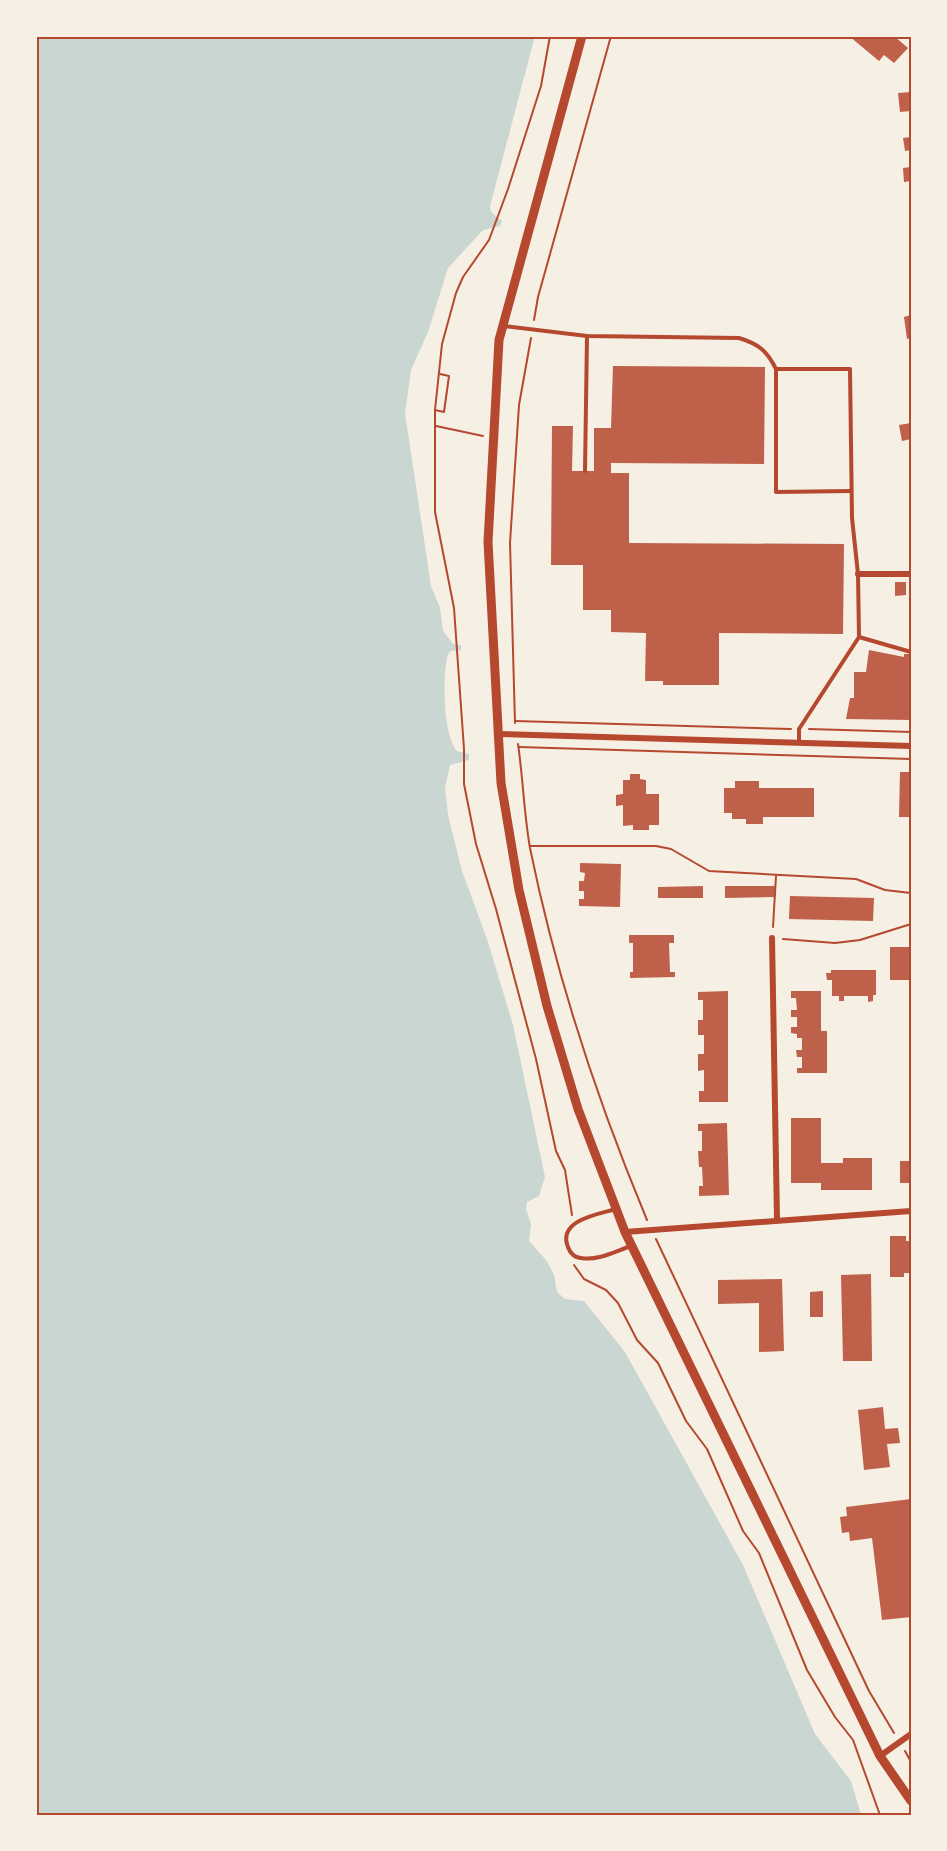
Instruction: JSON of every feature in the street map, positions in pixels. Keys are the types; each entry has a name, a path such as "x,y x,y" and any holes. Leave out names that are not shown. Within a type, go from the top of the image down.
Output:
{"street":[{"path":"582,36 502,326 493,439 488,542 498,734 501,783 519,890 547,1006 578,1109 616,1209 880,1756 911,1801"},
{"path":"858,574 911,574"},
{"path":"498,734 911,746"},
{"path":"772,938 777,1219"},
{"path":"626,1232 777,1219 911,1211"},
{"path":"880,1756 911,1734"}],"lane":[{"path":"502,326 587,336 739,338 756,343 768,353 776,369 776,492 851,491"},
{"path":"585,471 587,336"},
{"path":"776,369 850,369 851,491 858,574 859,637 799,729 799,742"},
{"path":"859,637 911,652"},
{"path":"616,1209 574,1224 566,1238 572,1254 580,1258 597,1258 632,1246"}],"path":[{"path":"550,36 540,86 500,211 493,230 456,293 442,345 435,410 435,512 453,600 455,654 464,749 464,784 476,844 536,1059 556,1151 565,1170 574,1224"},
{"path":"611,36 538,297 519,405 510,543 515,721 530,846 569,1006 619,1151 651,1229 869,1691 911,1761"},
{"path":"435,410 444,412 446,403 449,376 440,374"},
{"path":"436,426 493,439"},
{"path":"515,721 911,732"},
{"path":"519,747 911,759"},
{"path":"530,846 656,846 671,849 709,871 856,879 885,890 911,893"},
{"path":"776,876 772,938 835,943 860,940 911,924"},
{"path":"572,1254 576,1270 584,1279 606,1290 618,1304 637,1340 658,1363 686,1421 707,1449 743,1531 759,1553 807,1670 856,1745 880,1815"}],"shaded area":[{"path":"36,36 535,36 490,206 491,212 502,221 500,226 483,230 448,268 428,332 411,370 405,413 431,586 440,608 443,631 453,644 461,645 461,650 451,651 448,654 445,705 452,743 457,751 469,754 469,760 450,765 445,788 448,815 462,871 487,939 513,1025 545,1177 539,1196 527,1202 526,1209 531,1224 529,1241 546,1260 554,1275 557,1292 565,1299 584,1301 625,1352 743,1565 815,1734 851,1781 861,1815 36,1815"}],"building":[{"path":"849,36 894,36 908,48 894,63 884,55 879,61"},
{"path":"911,92 911,111 900,112 898,93"},
{"path":"911,137 911,150 905,151 903,138"},
{"path":"911,167 911,181 904,182 903,168"},
{"path":"911,315 911,338 907,339 904,317"},
{"path":"613,366 765,367 764,464 611,463 611,473 629,473 629,543 844,544 843,634 719,633 719,685 663,685 663,681 645,681 646,633 611,632 611,610 583,610 583,565 551,565 552,426 573,426 572,471 594,471 594,428 611,428"},
{"path":"911,423 911,439 902,441 899,425"},
{"path":"895,582 906,582 906,595 895,596"},
{"path":"869,650 904,657 904,654 911,654 911,720 846,719 850,698 854,698 854,672 866,672"},
{"path":"900,772 911,772 911,817 899,817"},
{"path":"630,774 640,774 640,779 646,780 646,794 659,794 659,825 649,825 649,830 633,830 633,825 623,826 623,805 616,806 616,795 623,794 623,780 630,780"},
{"path":"735,781 759,781 759,788 814,788 814,817 763,817 763,824 746,824 746,819 732,819 732,813 724,813 724,788 735,788"},
{"path":"580,863 621,864 620,907 579,906 579,899 584,899 584,891 579,891 579,881 584,881 585,873 580,872"},
{"path":"703,886 703,898 658,898 658,887"},
{"path":"725,886 775,886 775,897 725,898"},
{"path":"790,896 874,898 873,921 789,919"},
{"path":"629,935 674,935 674,943 669,943 670,972 675,972 675,977 630,978 630,972 633,972 633,943 629,943"},
{"path":"890,947 911,947 911,980 890,980"},
{"path":"831,970 876,970 876,995 873,995 873,1001 868,1002 868,996 844,996 844,1001 839,1001 839,996 832,996 832,980 827,980 826,973 831,973"},
{"path":"728,991 728,1102 699,1102 699,1091 704,1091 704,1070 698,1071 698,1054 704,1054 704,1035 698,1035 698,1020 703,1020 703,1000 698,1000 698,992"},
{"path":"791,991 821,991 821,1031 827,1031 827,1073 797,1073 797,1068 802,1068 802,1057 797,1057 796,1050 802,1050 802,1038 797,1038 797,1034 791,1033 791,1027 797,1027 797,1017 791,1017 791,1010 797,1010 796,998 791,998"},
{"path":"791,1118 821,1118 821,1163 843,1163 843,1158 872,1158 872,1190 821,1190 821,1183 791,1183"},
{"path":"727,1123 729,1195 699,1196 699,1186 703,1186 698,1151 702,1151 702,1131 698,1131 698,1124"},
{"path":"900,1161 911,1161 911,1183 900,1183"},
{"path":"890,1236 906,1236 906,1241 911,1241 911,1273 904,1273 904,1277 890,1277"},
{"path":"871,1274 872,1361 843,1361 841,1275"},
{"path":"782,1279 784,1351 759,1352 759,1303 718,1304 718,1280"},
{"path":"823,1291 823,1317 810,1317 810,1292"},
{"path":"883,1407 885,1429 898,1428 900,1443 887,1444 890,1467 864,1470 858,1410"},
{"path":"911,1499 911,1617 882,1620 872,1538 850,1541 849,1532 842,1533 840,1517 847,1516 846,1507"}]}
